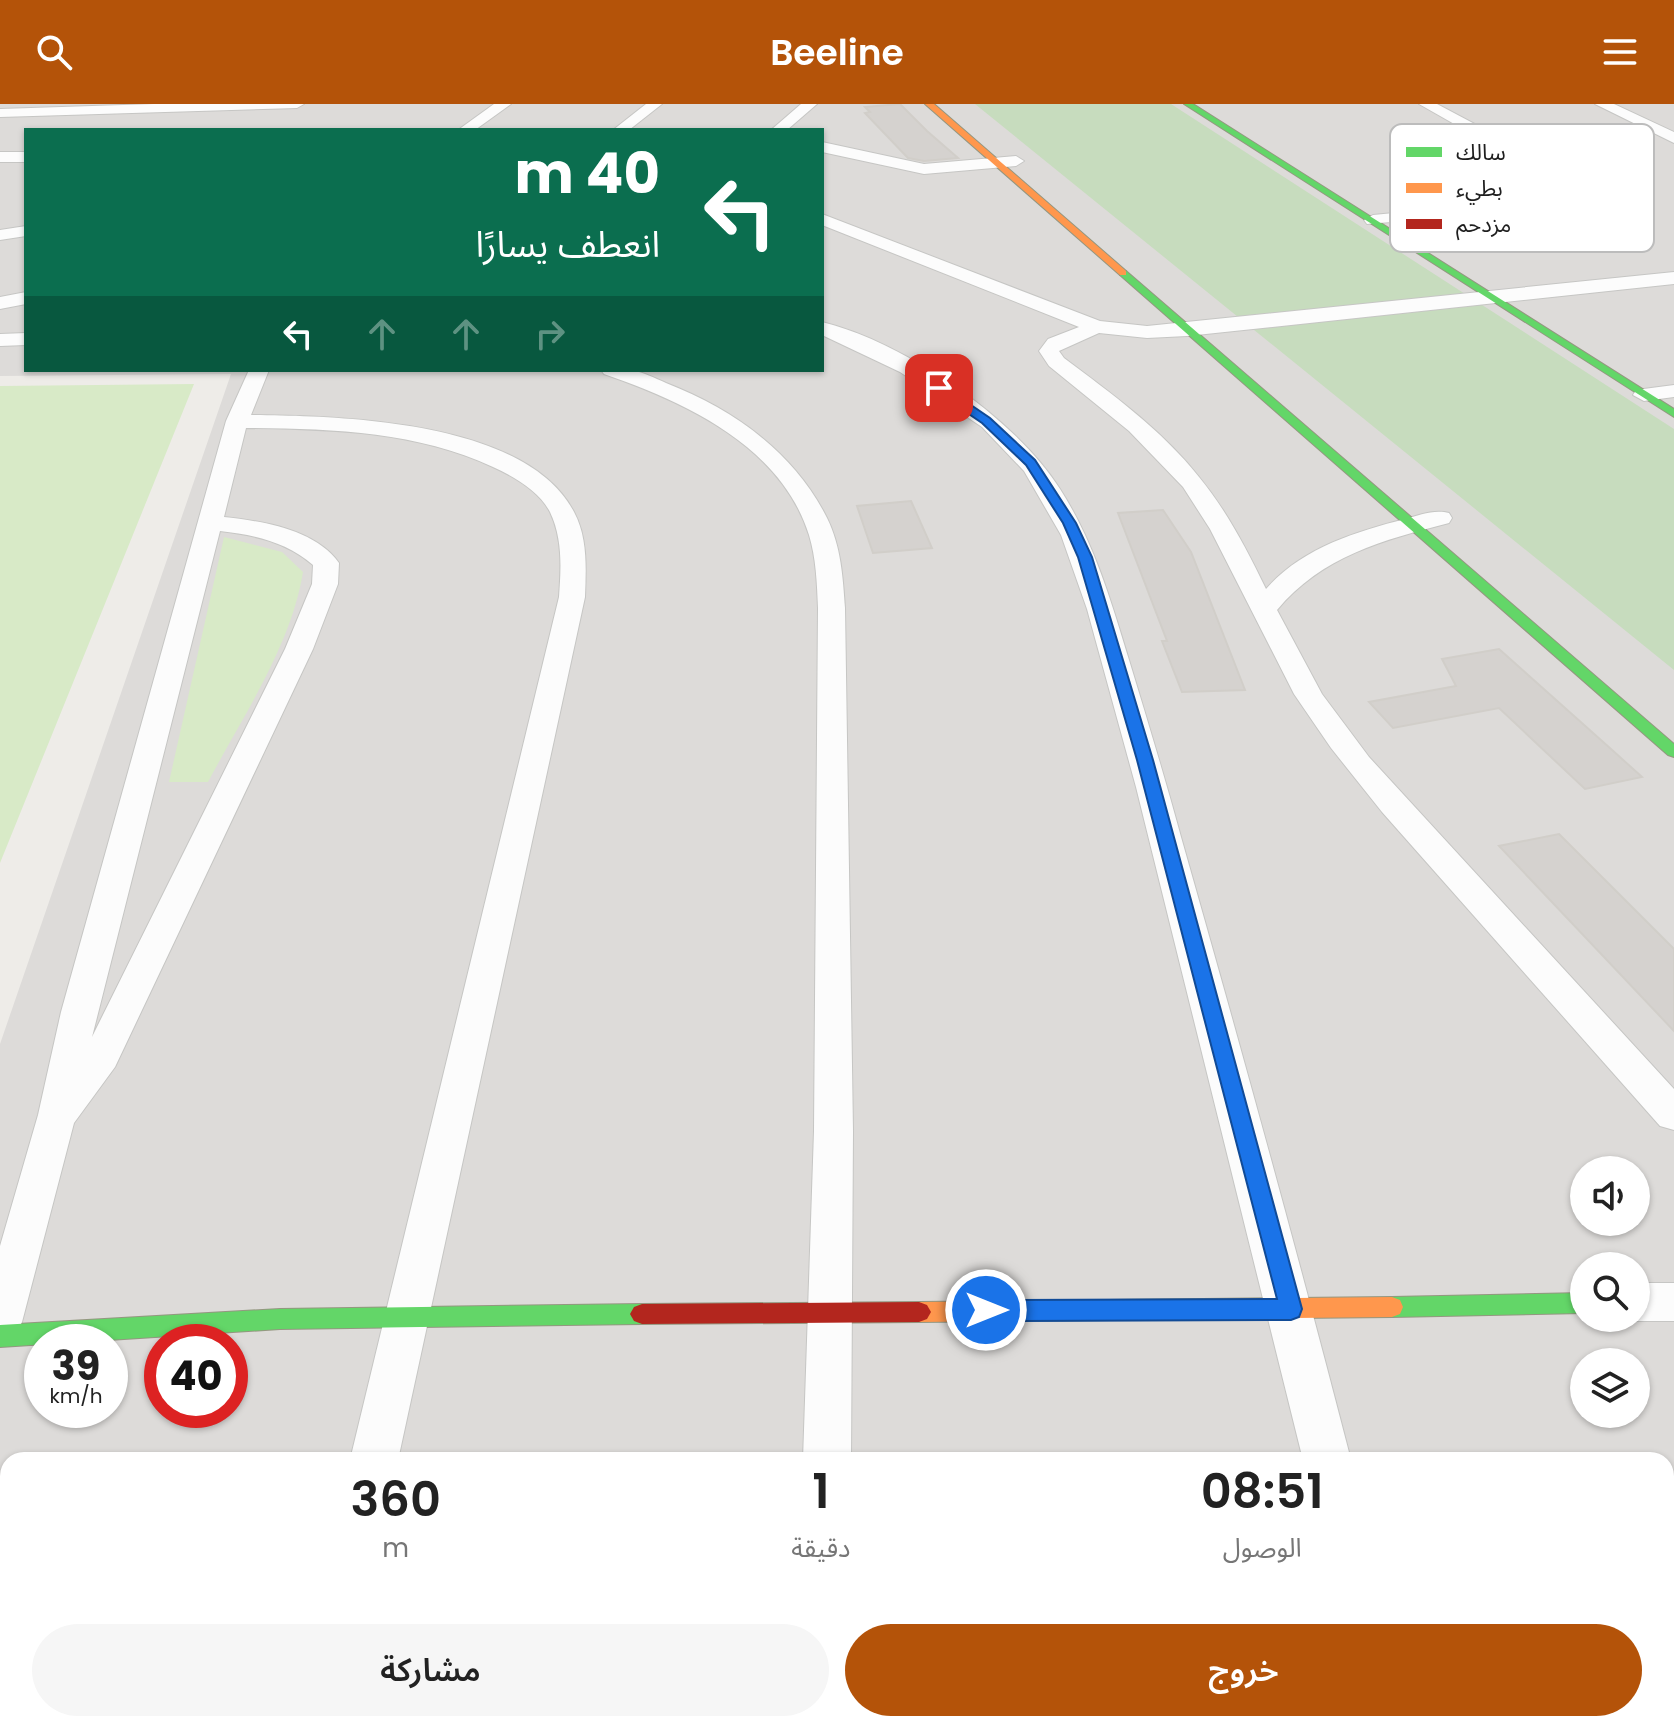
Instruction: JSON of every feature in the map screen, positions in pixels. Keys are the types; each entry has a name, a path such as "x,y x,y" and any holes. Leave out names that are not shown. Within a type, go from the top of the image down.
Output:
{"street":[{"path":"0,113 96,107 297,104"},
{"path":"468,128 504,104"},
{"path":"623,128 655,104"},
{"path":"780,128 810,104"},
{"path":"929,104 1674,752"},
{"path":"949,104 1237,347"},
{"path":"1188,104 1390,231"},
{"path":"1426,104 1464,124"},
{"path":"1602,104 1644,124"},
{"path":"78,128 96,107"},
{"path":"795,116 802,128"},
{"path":"1654,129 1674,138"},
{"path":"824,147 924,169 1016,161"},
{"path":"0,157 24,157"},
{"path":"1373,220 1390,218"},
{"path":"824,220 1097,327 1147,332 1674,278"},
{"path":"0,235 24,231"},
{"path":"824,236 944,266"},
{"path":"1423,252 1674,414"},
{"path":"0,303 24,298"},
{"path":"1097,327 1055,343 1049,351 1056,362 1135,425 1172,460 1215,517 1295,673 1326,721 1386,796 1674,1115"},
{"path":"824,329 888,359 986,420 1030,463 1069,523 1085,557 1145,760 1291,1309 1325,1452"},
{"path":"0,340 24,339"},
{"path":"0,1322 56,1118 79,1012 237,421 258,372"},
{"path":"616,372 678,395 718,417 760,446 789,478 816,520 824,550 831,588 833,763 833,1311 827,1452"},
{"path":"1644,395 1674,391"},
{"path":"237,421 370,426 417,433 470,449 528,476 556,502 570,532 575,556 572,597 376,1452"},
{"path":"1416,498 1446,523"},
{"path":"56,1118 96,1067 299,649 325,584 326,563 312,549 289,537 252,527 211,523"},
{"path":"1264,608 1288,580 1322,556 1363,538 1411,525 1446,523"},
{"path":"1650,1302 1674,1302"},
{"path":"0,1336 280,1319 408,1316 1291,1309 1570,1303"}],"shaded area":[{"path":"0,104 1674,104 1674,1452 0,1452 0,1044 231,374 0,376"}],"green space":[{"path":"975,104 1171,104 1390,246 1390,252 1400,252 1674,429 1674,670"},
{"path":"194,384 0,863 0,386"},
{"path":"224,537 282,552 303,572 297,600 277,654 208,782 169,782"}],"building":[{"path":"900,104 958,158 924,161 908,158 865,113 870,112 865,107"},
{"path":"911,501 932,548 873,553 857,506"},
{"path":"1163,510 1191,552 1245,690 1182,692 1162,641 1167,641 1118,513"},
{"path":"1499,649 1642,777 1585,789 1499,708 1393,728 1369,702 1456,686 1442,659"},
{"path":"1559,834 1674,949 1674,1031 1499,846"}],"traffic: fast":[{"path":"1188,104 1390,233"},
{"path":"1420,252 1674,414"},
{"path":"1123,273 1674,752"},
{"path":"1392,1307 1570,1303"},
{"path":"0,1336 280,1319 642,1314"}],"traffic: slow":[{"path":"929,104 1123,273"},
{"path":"919,1312 1392,1307"}],"traffic: jam":[{"path":"642,1314 919,1312"}],"route":[{"path":"939,388 986,420 1030,463 1069,523 1085,557 1145,760 1291,1309 986,1310"}]}
